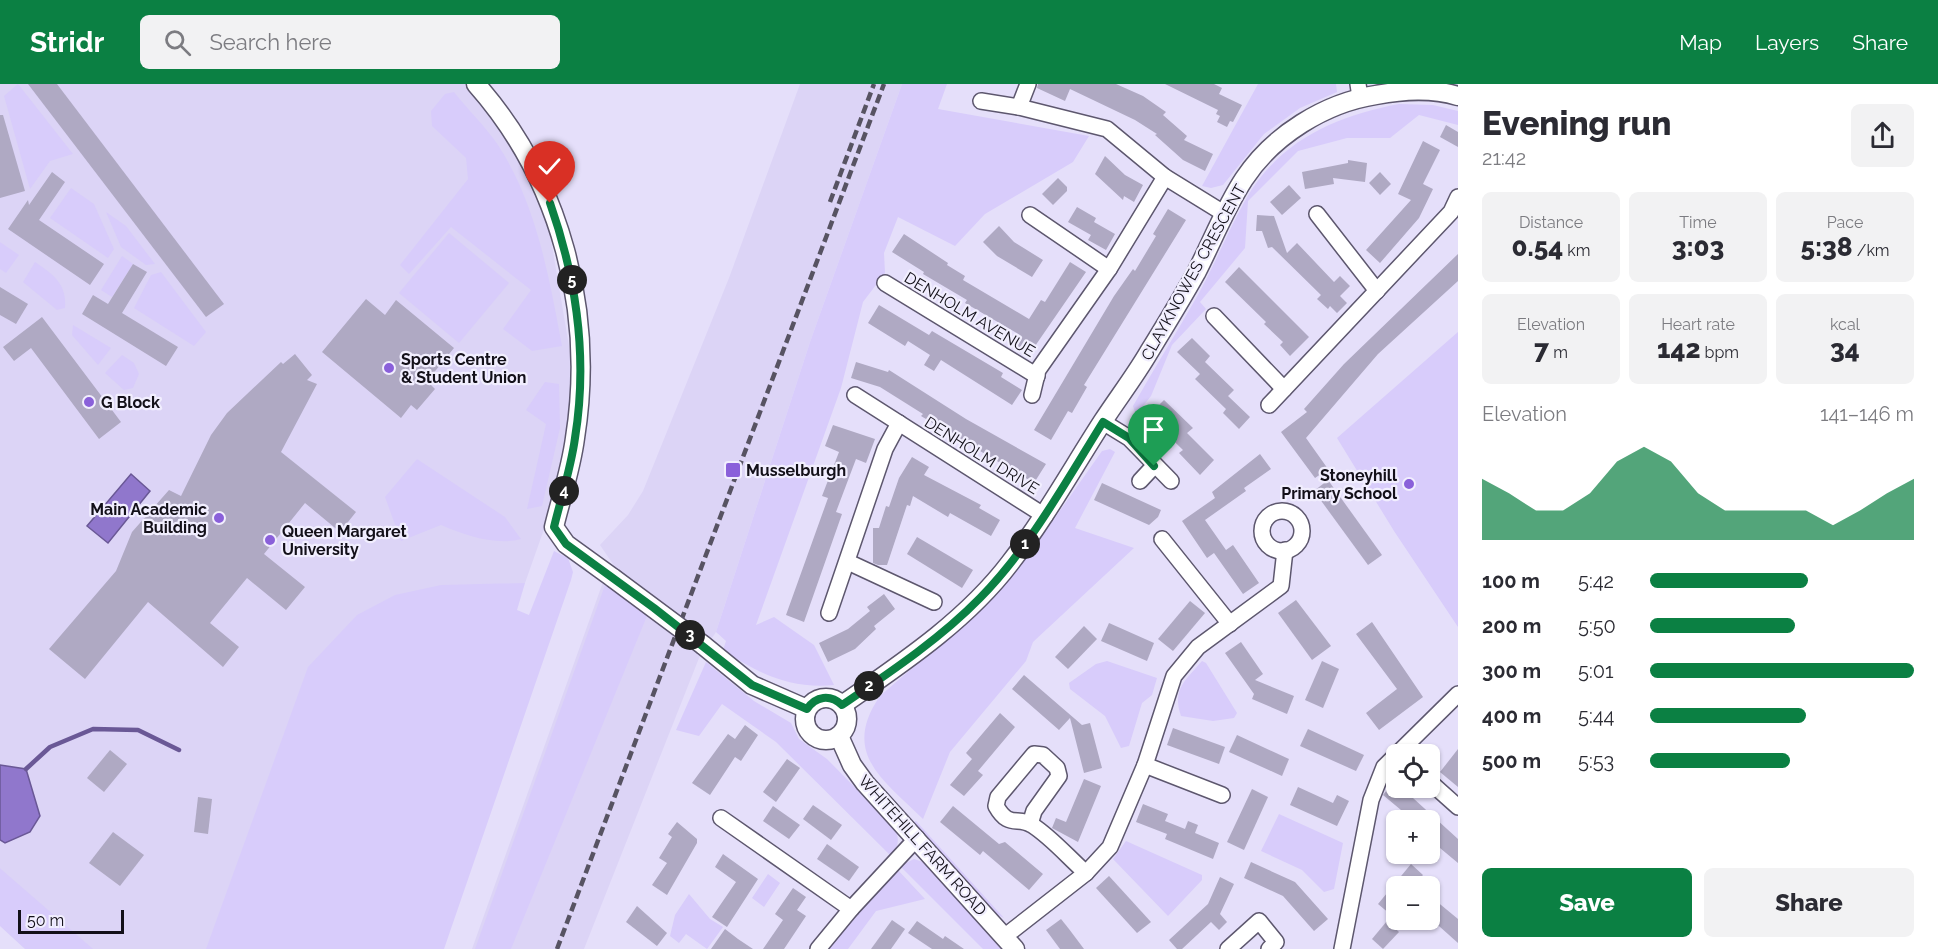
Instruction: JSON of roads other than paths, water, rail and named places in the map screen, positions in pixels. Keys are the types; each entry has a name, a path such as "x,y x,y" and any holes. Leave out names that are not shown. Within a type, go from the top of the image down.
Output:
{"street":[{"path":"476,84 508,123 538,175 560,232 573,284 580,336 579,405 571,463 554,527 566,544 703,645 752,685 807,709"},
{"path":"1019,107 1028,84"},
{"name":"CLAYKNOWES CRESCENT","path":"842,705 938,634 979,600 1008,566 1045,516 1155,343 1196,273 1245,178 1265,154 1291,131 1359,91 1440,91 1458,96"},
{"path":"981,101 1019,107 1107,129 1165,177 1225,214"},
{"name":"DENHOLM AVENUE","path":"1032,395 1036,376 1109,269 1165,177"},
{"path":"1269,405 1451,212 1458,197"},
{"path":"1030,215 1109,269"},
{"path":"1338,215 1321,219 1377,291"},
{"name":"DENHOLM AVENUE","path":"885,284 1036,376"},
{"path":"1214,316 1284,389"},
{"name":"DENHOLM DRIVE","path":"855,395 1045,516"},
{"path":"1103,422 1129,438 1171,481"},
{"name":"DENHOLM DRIVE","path":"829,614 885,450 899,423"},
{"path":"1140,482 1154,466"},
{"path":"1162,538 1230,624"},
{"path":"1010,943 1086,873 1110,847 1145,765 1174,676 1198,647 1281,586 1285,550"},
{"path":"848,562 934,602"},
{"path":"1407,744 1458,694"},
{"path":"823,697 837,700 842,705 847,721 838,736 825,740 812,735 805,723 807,709 811,703 823,697"},
{"name":"WHITEHILL FARM ROAD","path":"838,736 852,765 865,783 1010,943"},
{"path":"1030,824 1034,811 1059,776 1057,768 1043,755 1034,754 998,797 996,806 1001,815 1015,823 1030,824 1086,873"},
{"path":"1145,765 1222,795"},
{"path":"1342,949 1371,800 1386,765"},
{"path":"1440,791 1458,807"},
{"path":"721,818 851,909"},
{"path":"818,949 851,909 917,838"},
{"path":"1228,949 1259,921 1276,942 1269,949"}],"waterway":[{"path":"26,769 50,747 93,729 138,730 179,750"}],"railway":[{"path":"830,202 874,84"},
{"path":"557,949 884,84"}],"place":[{"name":"Sports Centre & Student Union","path":"389,368"},
{"name":"G Block","path":"89,402"},
{"name":"Musselburgh","path":"733,470"},
{"name":"Stoneyhill Primary School","path":"1409,484"},
{"name":"Main Academic Building","path":"219,518"},
{"name":"Queen Margaret University","path":"270,540"}]}
